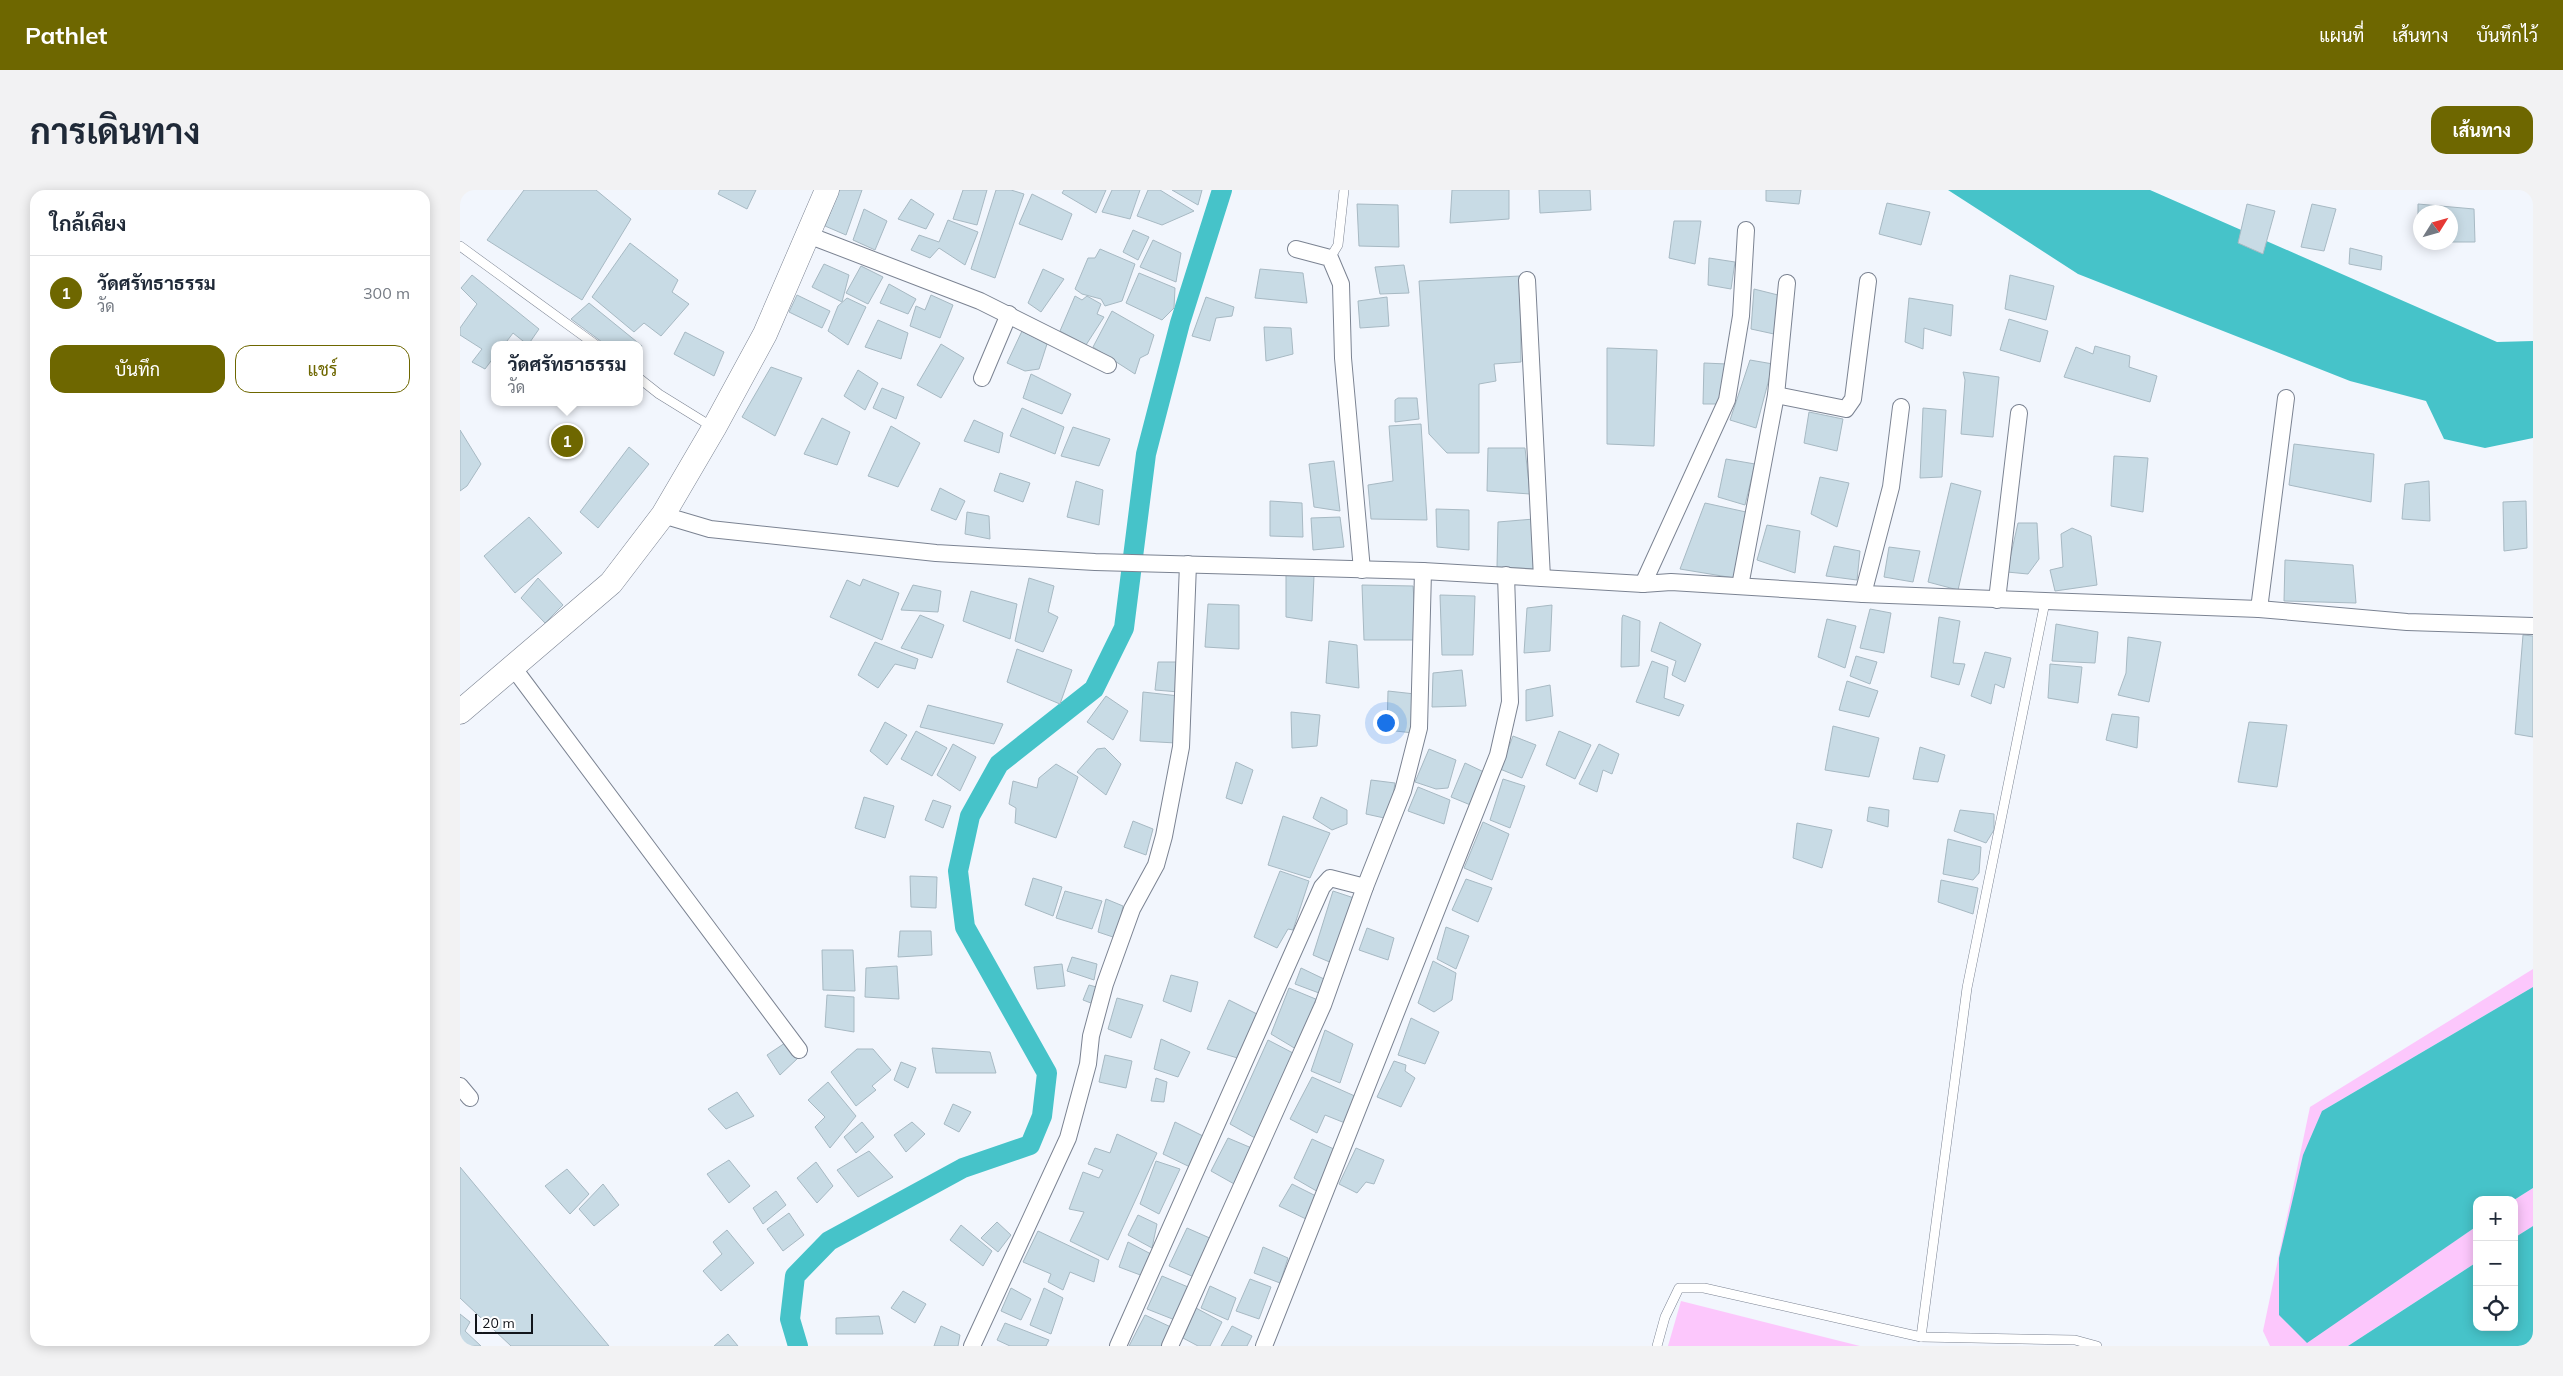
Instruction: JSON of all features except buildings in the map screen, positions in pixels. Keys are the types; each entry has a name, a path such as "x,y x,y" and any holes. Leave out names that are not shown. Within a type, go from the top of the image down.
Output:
{"street":[{"path":"460,712 611,583 663,514 714,428 765,334 827,190"},
{"path":"1643,584 1727,400 1741,316 1746,230"},
{"path":"808,235 1009,314 1108,365"},
{"path":"1296,249 1330,258 1341,284 1343,358 1362,570"},
{"path":"1527,280 1542,578"},
{"path":"1776,395 1846,409 1853,399 1868,281"},
{"path":"1740,586 1776,395 1787,283"},
{"path":"982,378 1009,314"},
{"path":"2259,609 2286,398"},
{"path":"1863,594 1891,487 1901,407"},
{"path":"1997,600 2019,413"},
{"path":"663,514 710,529 936,553 1095,562 1423,571 1643,584 1671,582 1863,594 2259,609 2407,622 2533,626"},
{"path":"972,1346 1068,1138 1088,1064 1091,1036 1114,959 1132,909 1156,865 1162,843 1181,748 1185,564"},
{"path":"1170,1346 1323,1004 1365,887 1403,791 1419,728 1423,571"},
{"path":"1264,1346 1498,755 1510,702 1506,575"},
{"path":"512,666 799,1050"},
{"path":"1118,1346 1322,888 1330,878 1365,887"}],"lane":[{"path":"1330,258 1338,245 1344,190"},
{"path":"460,246 591,341"},
{"path":"643,381 659,394 714,428"},
{"path":"1921,1337 1967,988 2045,602"},
{"path":"1657,1346 1666,1317 1679,1288 1704,1288 1921,1337 2075,1340 2097,1346"}],"shaded area":[{"path":"2533,969 2533,987 2322,1111 2413,1269 2473,1229 2473,1265 2348,1346 2270,1346 2263,1331 2310,1107"},
{"path":"2533,1188 2533,1226 2518,1235 2518,1197"},
{"path":"1681,1301 1860,1346 1668,1346"}],"water":[{"path":"1948,190 2150,190 2497,342 2533,341 2533,438 2485,448 2444,439 2426,401 2350,381 2078,274"},
{"path":"2533,987 2533,1188 2518,1197 2473,1196 2473,1229 2307,1343 2279,1315 2279,1258 2303,1155 2322,1111"},
{"path":"2533,1226 2533,1346 2348,1346 2473,1265 2473,1331 2518,1331 2518,1235"}],"waterway":[{"path":"798,1346 790,1319 795,1276 829,1241 963,1168 1030,1145 1042,1116 1047,1073 965,927 958,871 970,816 999,764 1094,689 1124,628 1146,454 1180,323 1222,190"}],"place":[{"name":"วัดศรัทธาธรรม","path":"567,441"}]}
